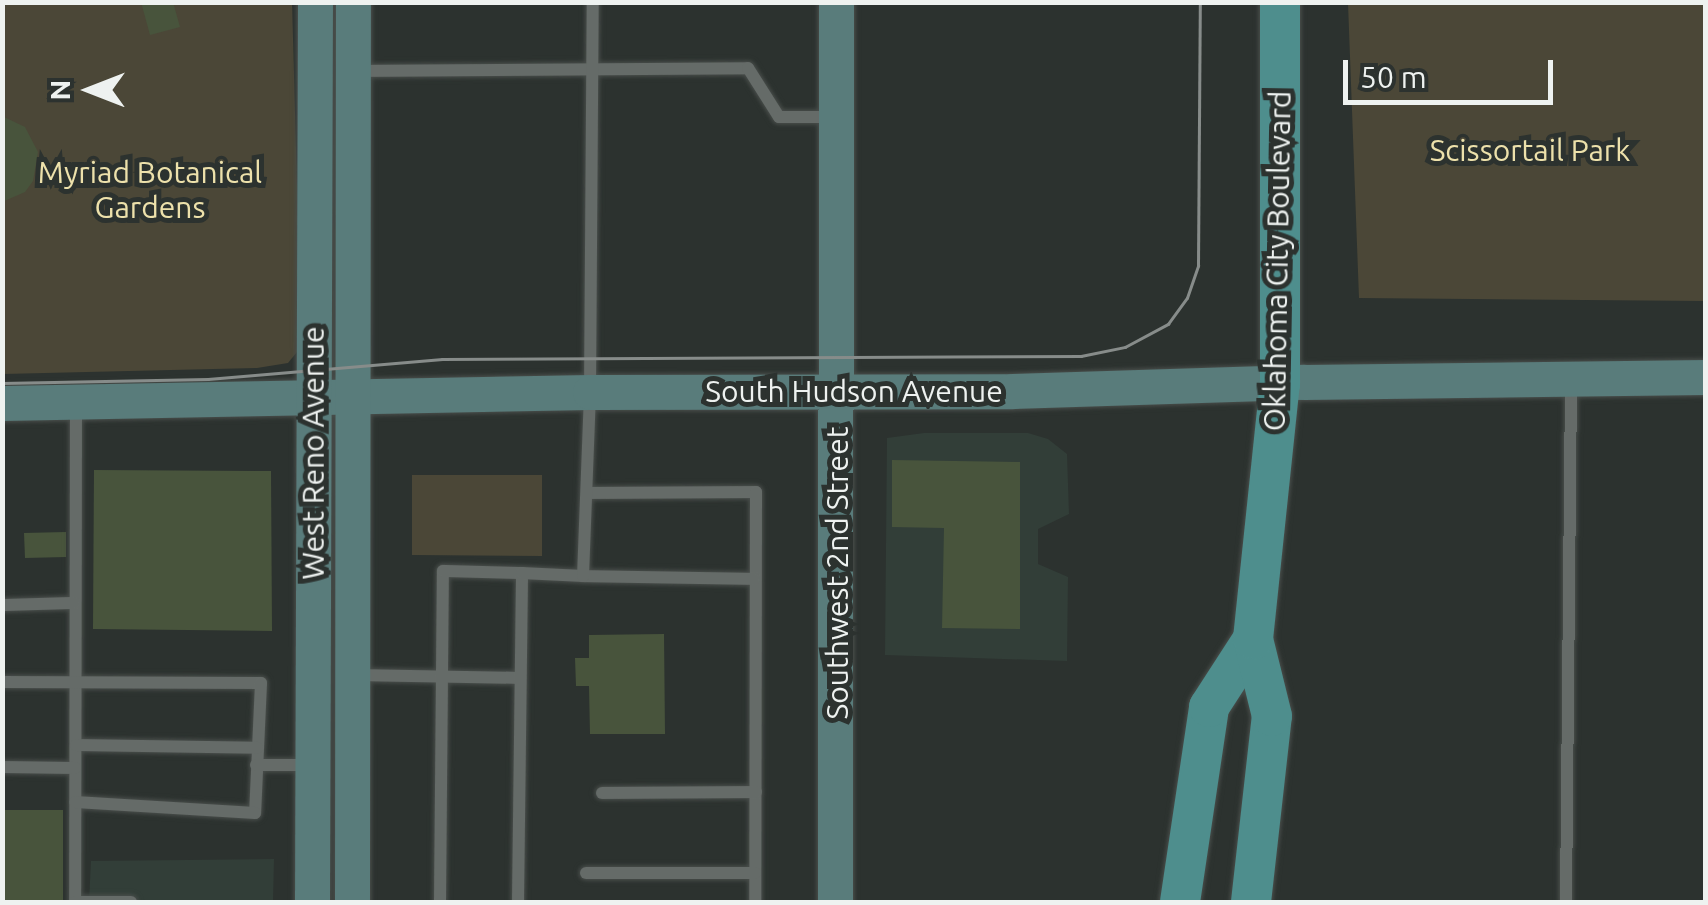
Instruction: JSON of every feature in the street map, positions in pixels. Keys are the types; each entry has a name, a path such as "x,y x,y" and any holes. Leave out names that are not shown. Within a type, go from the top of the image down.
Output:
{"main road":[{"name":"West Reno Avenue","path":"312,902 315,2"},
{"name":"West Reno Avenue","path":"352,902 353,2"},
{"name":"Southwest 2nd Street","path":"835,902 836,2"},
{"name":"Oklahoma City Boulevard","path":"1251,902 1272,716 1253,639 1280,384 1280,2"},
{"name":"South Hudson Avenue","path":"2,403 590,392 1012,392 1706,378"},
{"name":"Oklahoma City Boulevard","path":"1180,902 1209,708 1253,639"}],"lane":[{"path":"584,576 590,392 592,2"},
{"path":"353,71 748,68 780,116 837,117"},
{"path":"1566,902 1570,380"},
{"path":"76,402 75,902 132,902"},
{"path":"588,493 756,492 755,902"},
{"path":"440,902 443,571 754,579"},
{"path":"518,902 522,574"},
{"path":"2,606 74,603"},
{"path":"352,675 520,678"},
{"path":"2,682 261,683 255,813 75,802"},
{"path":"76,745 257,748"},
{"path":"256,765 311,764"},
{"path":"2,767 75,768"},
{"path":"602,793 756,792"},
{"path":"586,873 755,873"}],"shaded area":[{"path":"924,433 1028,433 1048,439 1067,454 1069,514 1038,529 1038,564 1068,577 1067,661 885,655 887,438"},
{"path":"274,859 273,902 89,902 91,861"}],"green space":[{"name":"Myriad Botanical Gardens","path":"2,3 292,3 300,291 297,352 288,363 257,368 3,374"},
{"name":"Scissortail Park","path":"1348,3 1705,3 1705,301 1359,298"},
{"path":"412,475 542,475 542,556 412,555"}],"building":[{"path":"141,2 173,2 180,27 150,35"},
{"path":"2,116 25,127 38,152 33,181 25,192 2,202"},
{"path":"892,460 1020,462 1020,629 942,628 944,528 892,527"},
{"path":"94,470 271,471 272,631 93,629"},
{"path":"66,532 66,557 25,558 24,533"},
{"path":"664,634 665,734 590,734 589,686 576,686 575,658 589,658 589,635"},
{"path":"2,810 63,810 63,902 2,902"}],"tram line":[{"path":"2,383 208,379 442,359 1081,356 1125,347 1168,324 1187,298 1198,266 1200,2"}]}
